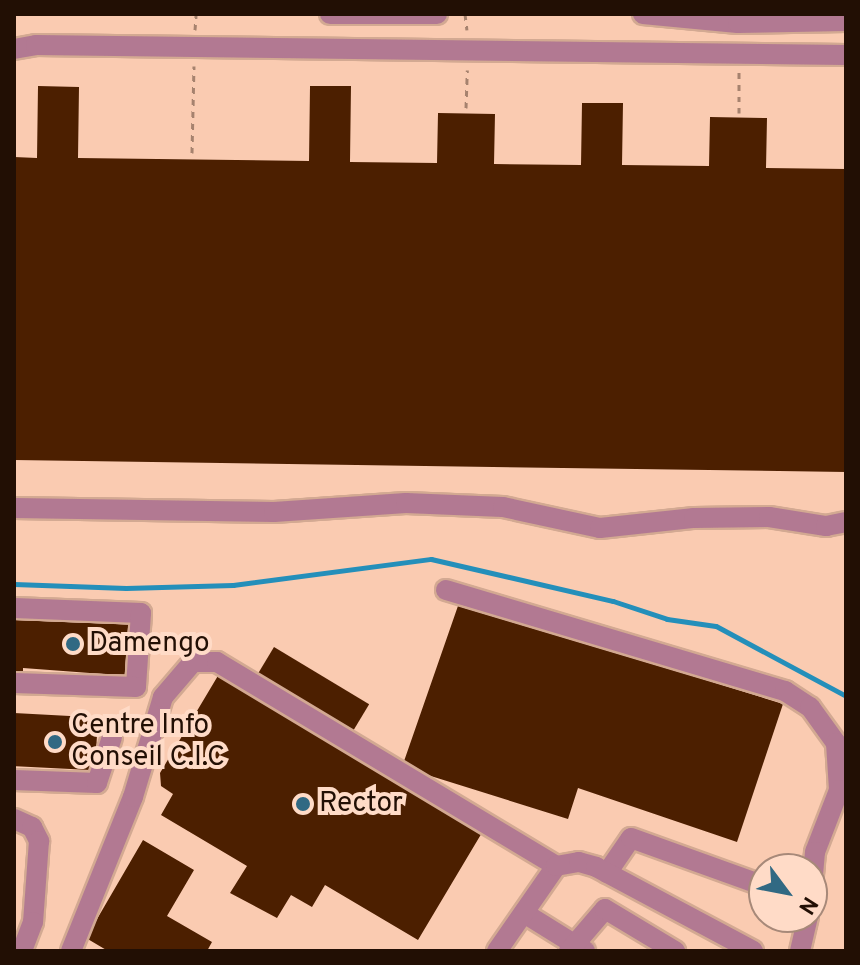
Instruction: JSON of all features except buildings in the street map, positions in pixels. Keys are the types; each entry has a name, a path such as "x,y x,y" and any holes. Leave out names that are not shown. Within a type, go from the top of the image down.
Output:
{"lane":[{"path":"330,14 437,14"},
{"path":"643,14 846,21"},
{"path":"14,49 36,45 846,55"},
{"path":"14,508 274,512 421,503 503,507 600,528 710,518 769,517 826,526 846,522"},
{"path":"446,590 785,691 810,707 836,743 839,790 815,853"},
{"path":"14,608 141,613 136,687 14,683"},
{"path":"71,951 133,797 163,697 193,662 217,662 556,866 579,862 607,873 753,951"},
{"path":"14,780 97,783 112,737"},
{"path":"14,819 32,827 39,841 33,922 22,951"},
{"path":"607,873 631,838 748,880"},
{"path":"497,951 556,866"},
{"path":"524,913 576,949 605,909 675,951"}],"path":[{"path":"192,153 196,14"}],"waterway":[{"path":"14,584 126,588 233,585 431,559 613,601 667,619 716,626 846,696"}],"place":[{"name":"Damengo","path":"73,644"},
{"name":"Centre Info Conseil C.I.C","path":"55,742"},
{"name":"Rector","path":"303,804"}]}
